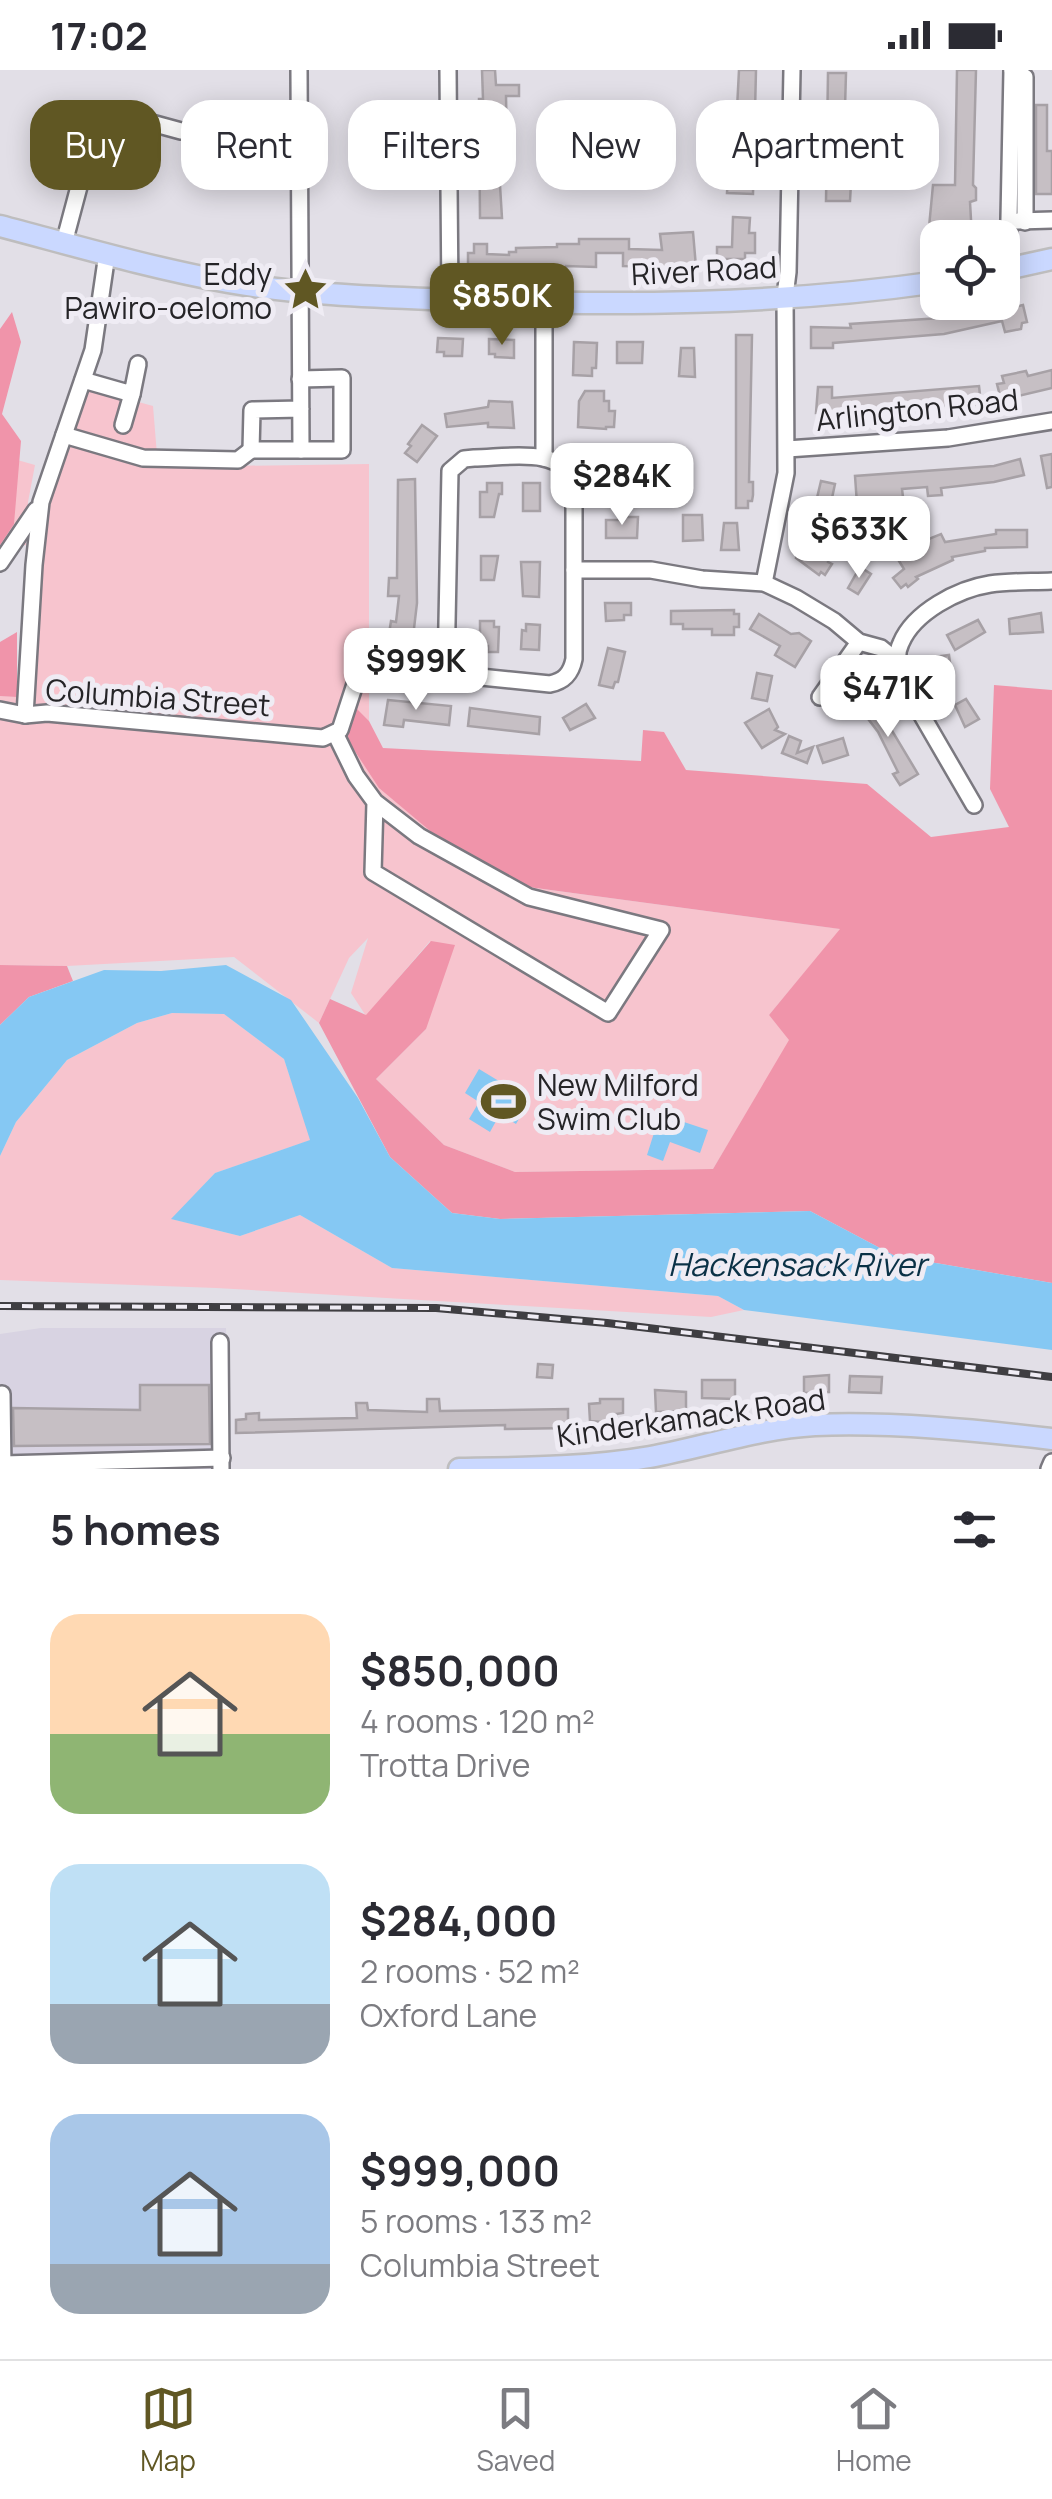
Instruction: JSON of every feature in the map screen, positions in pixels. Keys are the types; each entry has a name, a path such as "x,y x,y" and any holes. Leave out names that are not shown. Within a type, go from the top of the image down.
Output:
{"main road":[{"name":"River Road","path":"0,226 227,282 300,292 647,305 920,284"},
{"path":"1020,266 1052,260"},
{"name":"Kinderkamack Road","path":"458,1469 652,1463 763,1432 814,1426 944,1429 1052,1439"}],"street":[{"path":"299,70 301,450"},
{"path":"448,70 450,300"},
{"path":"764,583 783,497 787,449 785,296 792,70"},
{"path":"1012,70 1018,90 1017,220"},
{"path":"64,242 97,119 111,112 181,131"},
{"path":"1020,221 1052,220"},
{"path":"0,563 41,502 94,350 107,254"},
{"path":"544,304 544,458"},
{"path":"123,426 138,364"},
{"path":"64,435 143,458 238,460 251,450 342,450 342,378 300,379"},
{"path":"83,380 132,394"},
{"path":"251,450 252,410 301,409"},
{"name":"Arlington Road","path":"787,449 948,438 1052,421"},
{"path":"375,802 373,872 608,1013 661,930 529,897 419,836 375,802 356,776 336,733 345,722 357,678 368,668 380,666 446,673 550,684 567,676 574,660 574,484 566,467 544,458 474,458 464,459 450,471 446,673"},
{"path":"25,715 41,502"},
{"path":"574,570 650,570 702,579 764,583 796,598 859,642 881,648 897,661"},
{"path":"974,804 907,691 897,661 900,644 910,629 938,605 957,595 991,584 1052,580"},
{"path":"820,697 859,642"},
{"name":"Columbia Street","path":"0,710 313,738 336,733"},
{"path":"2,1394 3,1467 222,1464 220,1342"}],"shaded area":[{"path":"12,312 21,342 2,414 21,441 14,524 0,545 0,329"},
{"path":"81,386 153,406 158,467 369,464 369,721 357,710 346,736 491,882 841,929 769,1015 790,1040 713,1169 515,1172 444,1145 376,1079 426,1029 430,941 366,1016 351,993 368,938 349,958 319,1023 234,957 67,966 0,965 0,696 35,697 45,505"},
{"path":"0,455 35,465 26,545 0,548"},
{"path":"17,632 17,697 0,696 0,642"},
{"path":"994,685 1052,690 1052,1283 895,1256 810,1211 500,1219 452,1213 390,1157 319,1023 330,999 366,1015 431,941 455,945 426,1029 376,1079 444,1145 515,1172 713,1169 789,1040 769,1015 840,929 491,882 379,788 345,736 357,709 369,721 383,748 641,761 643,730 664,732 686,770 867,784 931,837 1009,827 990,789"},
{"path":"0,965 67,966 73,981 29,997 0,1025"},
{"path":"172,1013 224,1014 284,1059 311,1140 215,1173 172,1219 240,1236 300,1215 392,1268 718,1296 744,1310 711,1317 216,1288 0,1280 0,1156 16,1122 67,1060 137,1023"},
{"path":"41,1328 226,1328 229,1469 0,1469 0,1334"}],"water":[{"name":"Hackensack River","path":"226,965 291,1000 358,1098 390,1157 452,1213 500,1219 810,1211 895,1256 1052,1283 1052,1350 744,1310 718,1296 392,1268 300,1215 240,1236 171,1219 215,1173 310,1140 284,1059 224,1014 172,1013 137,1023 67,1060 16,1122 0,1156 0,1025 29,997 104,970 161,971"},
{"name":"New Milford Swim Club","path":"479,1069 530,1100 516,1124 500,1114 490,1132 469,1119 479,1102 465,1093"},
{"path":"660,1114 708,1130 700,1153 670,1142 663,1161 647,1155"}],"building":[{"path":"482,70 495,70 496,85 519,85 519,96 479,100 483,99"},
{"path":"739,70 756,70 755,100 737,100"},
{"path":"957,70 976,70 976,200 970,202 971,220 930,220 933,190 939,190 939,185 955,185"},
{"path":"828,73 846,73 845,100 828,100"},
{"path":"1036,105 1047,105 1052,194 1036,194"},
{"path":"480,190 500,190 502,218 480,218"},
{"path":"727,190 753,190 753,194"},
{"path":"826,190 851,190 850,201 826,201"},
{"path":"733,217 750,218 749,233 755,233 755,253 745,253 745,259 717,259 717,247 732,247"},
{"path":"693,232 696,267 663,270 623,266 623,253 596,253 596,267 566,266 566,272 468,270 468,253 474,253 474,244 487,244 487,254 509,255 516,248 579,244 579,239 629,239 629,249 662,250 660,234"},
{"path":"1023,305 1027,322 1022,323 1021,329 1005,332 1002,321 944,334 811,348 811,327 851,328 850,324 920,319 1020,320"},
{"path":"736,335 752,335 749,482 753,482 753,495 748,508 736,508"},
{"path":"438,338 463,339 462,356 437,352"},
{"path":"489,339 514,340 514,358 489,354"},
{"path":"574,342 597,343 592,376 573,375"},
{"path":"617,342 643,342 642,363 617,363"},
{"path":"681,348 694,348 695,377 679,376"},
{"path":"1052,370 1052,388 1001,400 997,384 1004,383 1002,376 1026,371 1028,376"},
{"path":"979,386 981,404 816,413 818,387 832,387 832,398"},
{"path":"585,391 604,391 609,411 615,411 614,427 578,427 579,401"},
{"path":"489,401 512,402 514,428 488,427 488,423 447,427 445,414 488,407"},
{"path":"422,425 437,436 417,462 405,453"},
{"path":"1052,454 1052,487 1047,488 1041,456"},
{"path":"1020,459 1024,475 941,488 942,495 928,496 927,487 902,489 903,497 857,504 855,476 994,466"},
{"path":"620,461 623,480 606,483 603,465"},
{"path":"415,479 417,603 413,637 389,634 391,621 396,622 399,596 388,596 389,578 397,578 398,480"},
{"path":"821,481 835,484 825,531 835,533 828,562 832,564 825,575 819,575 796,558 808,518 812,519"},
{"path":"487,483 502,483 502,494 494,517 480,517 480,492 487,492"},
{"path":"523,483 540,483 540,511 523,511"},
{"path":"683,515 702,515 703,540 683,541"},
{"path":"638,517 637,538 606,538 606,520"},
{"path":"724,523 737,523 739,550 721,550"},
{"path":"996,530 1027,530 1027,547 985,548 952,557 953,560 916,577 908,587 906,584 901,588 893,578 904,569 899,561 931,538 941,534 945,542 996,534"},
{"path":"481,556 498,556 494,580 481,580"},
{"path":"521,562 540,562 539,597 523,596"},
{"path":"860,567 871,574 858,594 848,588"},
{"path":"605,603 631,603 631,615 624,615 624,620 606,621"},
{"path":"734,610 734,614 739,614 739,627 734,627 734,635 712,635 712,629 683,629 683,624 671,624 671,611"},
{"path":"1041,613 1043,632 1010,634 1009,619"},
{"path":"759,614 791,634 799,633 811,641 795,667 775,655 780,646 750,629"},
{"path":"978,620 985,632 955,650 947,635"},
{"path":"480,621 494,621 494,627 499,627 498,652 488,652 488,646 480,646"},
{"path":"526,624 540,625 539,650 521,649"},
{"path":"608,648 625,652 613,688 599,685"},
{"path":"949,655 953,686 938,688 934,657"},
{"path":"757,673 772,676 767,701 752,698"},
{"path":"870,694 918,774 900,785 893,774 898,772 878,732 856,703"},
{"path":"966,699 979,719 965,727 955,705"},
{"path":"388,700 451,706 449,725 404,720 403,727 384,725"},
{"path":"586,704 595,718 570,730 563,718"},
{"path":"470,708 540,717 539,734 468,726"},
{"path":"769,709 778,727 775,730 785,734 762,748 745,723"},
{"path":"789,736 801,741 797,753 813,747 807,763 782,753"},
{"path":"843,738 848,755 823,763 817,746"},
{"path":"538,1364 553,1365 552,1378 537,1377"},
{"path":"829,1375 829,1392 804,1393 804,1377"},
{"path":"850,1376 882,1377 881,1393 849,1392"},
{"path":"702,1380 735,1380 735,1399 702,1398"},
{"path":"140,1385 209,1385 210,1444 14,1446 13,1408 140,1410"},
{"path":"655,1390 686,1392 686,1411 656,1412"},
{"path":"427,1399 439,1399 440,1411 568,1409 568,1428 505,1429 505,1425 236,1433 236,1420 246,1419 246,1414 259,1413 259,1420 357,1418 356,1403 367,1403 368,1410 427,1412"},
{"path":"600,1399 623,1399 623,1413 616,1414 617,1423 590,1421 589,1404 600,1403"}],"railway":[{"path":"0,1306 436,1308 607,1323 1052,1377"}],"place":[{"name":"Eddy Pawiro-oelomo","path":"305,290"},
{"name":"New Milford Swim Club","path":"504,1101"}]}
